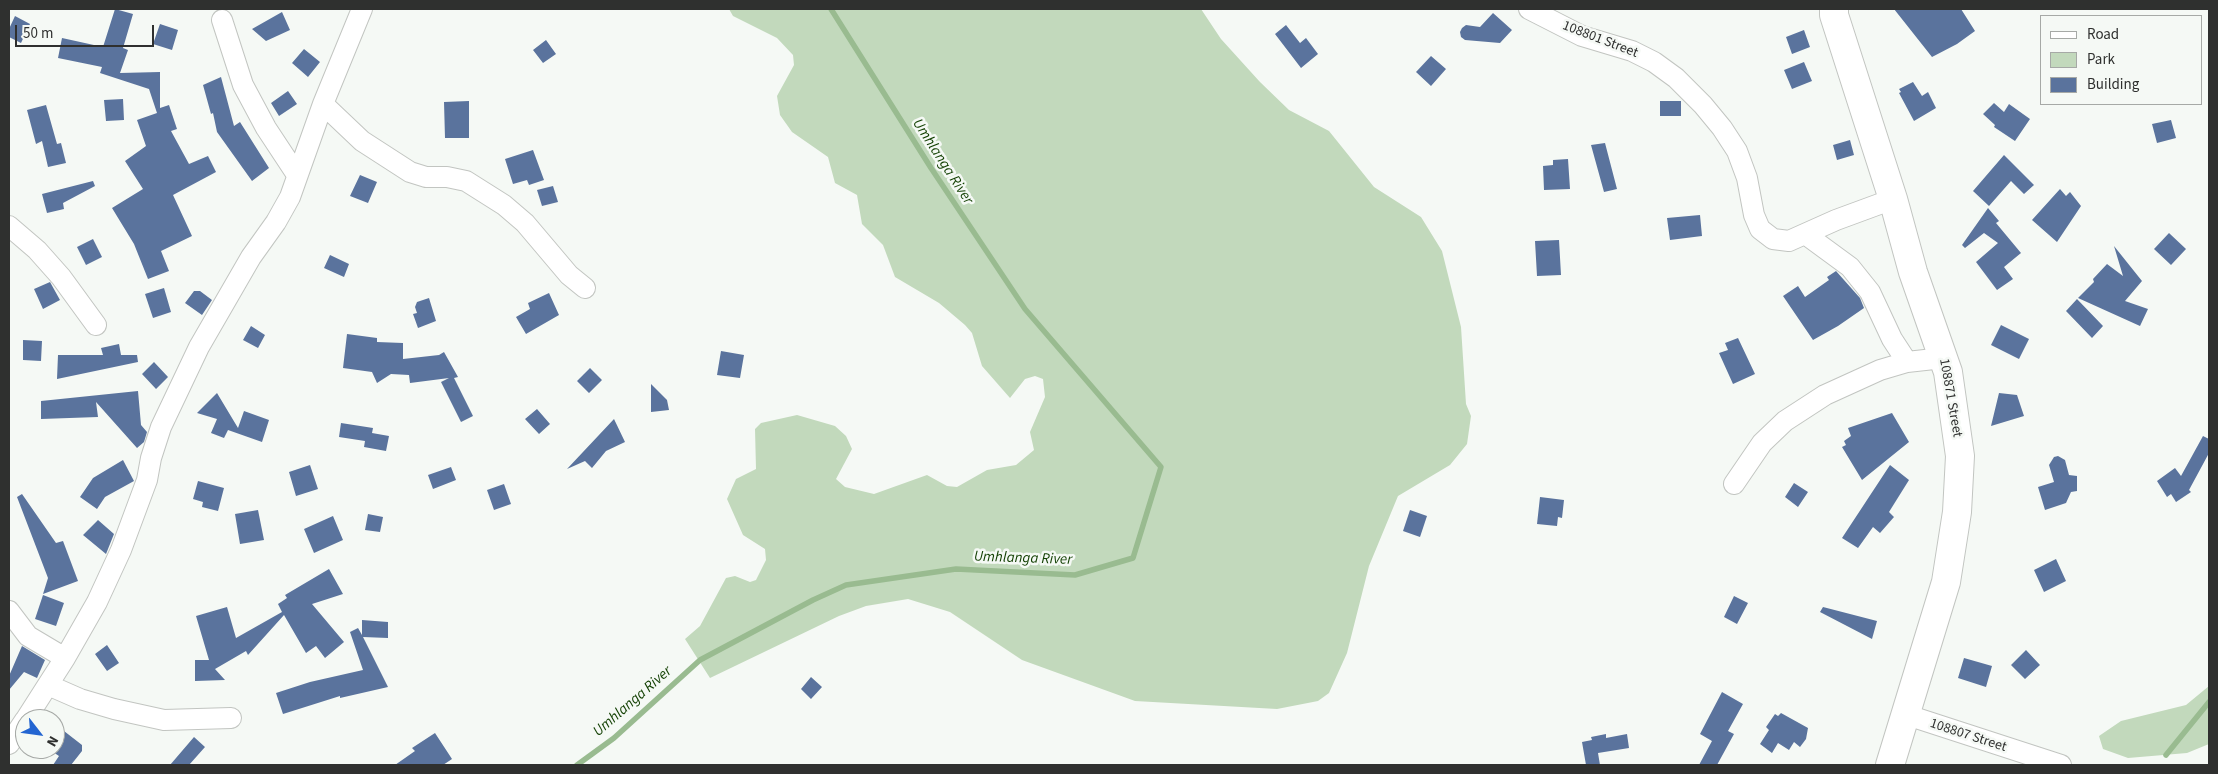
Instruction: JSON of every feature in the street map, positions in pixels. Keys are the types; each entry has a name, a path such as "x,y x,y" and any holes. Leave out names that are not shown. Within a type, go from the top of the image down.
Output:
{"street":[{"path":"32,709 65,658 96,602 121,550 147,480 160,427 198,347 251,257 276,222 290,197 323,104 362,9"},
{"name":"108801 Street","path":"1528,9 1582,36 1632,50 1654,62 1676,78 1703,105 1722,128 1737,151 1744,166 1754,215 1760,229 1773,239 1789,241 1893,199"},
{"name":"108871 Street","path":"1834,9 1834,15 1893,199 1913,272 1948,372 1960,456 1957,512 1946,582 1904,714 1890,765"},
{"path":"222,20 244,85 266,128 297,175"},
{"path":"323,104 362,141 410,172 426,177 447,177 466,181 504,205 525,223 569,274 585,288"},
{"path":"9,226 37,250 61,277 96,325"},
{"path":"1806,234 1850,267 1870,292 1892,339 1907,362"},
{"path":"1734,484 1762,443 1785,421 1825,395 1880,370 1907,362 1943,358"},
{"path":"9,611 28,636 65,658"},
{"path":"48,685 80,699 105,707 164,720 231,718"},
{"name":"108807 Street","path":"1904,714 2061,765"}],"green space":[{"path":"729,9 1201,9 1221,39 1260,82 1289,110 1329,131 1374,187 1421,217 1442,251 1461,327 1466,404 1471,416 1467,444 1450,465 1398,496 1369,566 1347,653 1329,693 1318,701 1277,709 1135,701 1022,660 950,612 908,599 866,606 839,616 710,678 685,639 700,626 726,578 735,576 750,582 756,580 766,560 765,549 743,535 727,499 736,479 756,469 755,429 761,423 797,415 835,426 846,436 852,449 836,479 845,487 874,494 927,475 947,486 957,487 987,470 1016,465 1034,450 1030,432 1045,397 1043,379 1035,376 1025,379 1010,398 982,366 972,333 965,325 939,303 895,277 883,245 862,224 857,195 835,183 828,157 792,132 780,115 777,96 794,65 793,55 777,38 733,16"},
{"path":"2209,686 2209,744 2187,753 2128,758 2103,749 2099,736 2121,721 2186,705"}],"building":[{"path":"115,9 133,14 123,48 128,50 120,73 160,72 160,108 169,105 177,129 171,131 189,164 208,156 216,172 173,195 192,236 161,251 169,271 148,279 134,244 112,208 143,189 125,161 146,146 137,120 157,113 149,89 100,73 102,67 58,58 62,38 103,47"},
{"path":"1894,9 1961,9 1975,31 1957,44 1932,57"},
{"path":"282,12 290,30 266,41 252,29"},
{"path":"1493,13 1512,30 1500,43 1465,40 1461,37 1460,32 1466,25 1480,27"},
{"path":"15,16 30,24 21,43 9,37 9,29"},
{"path":"160,24 178,30 172,50 153,44"},
{"path":"1286,25 1300,43 1306,38 1318,54 1301,68 1275,34"},
{"path":"1804,30 1810,47 1792,54 1786,37"},
{"path":"546,40 556,54 543,63 533,50"},
{"path":"304,49 320,62 308,77 292,63"},
{"path":"1431,56 1446,69 1431,86 1416,72"},
{"path":"1804,62 1812,81 1792,89 1784,70"},
{"path":"221,77 234,126 240,122 269,168 252,181 217,132 213,113 211,114 203,85"},
{"path":"1913,82 1922,96 1928,92 1936,108 1914,121 1899,93 1901,92 1899,89"},
{"path":"288,91 297,104 279,116 271,103"},
{"path":"123,99 124,120 106,121 104,100"},
{"path":"469,101 469,138 445,138 444,102"},
{"path":"1660,101 1681,101 1681,116 1660,116"},
{"path":"1994,103 2004,112 2009,104 2030,119 2015,141 1994,127 1995,125 1983,114"},
{"path":"46,105 57,144 61,143 66,163 48,167 42,141 36,144 27,110"},
{"path":"2171,120 2176,138 2157,143 2152,124"},
{"path":"1850,140 1854,155 1837,160 1833,145"},
{"path":"1605,143 1617,189 1604,192 1591,145"},
{"path":"533,150 544,180 529,185 527,180 513,184 505,159"},
{"path":"2004,155 2034,185 2024,194 2011,181 1989,206 1973,191"},
{"path":"1568,159 1570,189 1544,190 1543,166 1553,165 1553,160"},
{"path":"360,175 377,182 368,203 350,196"},
{"path":"93,181 95,186 63,203 64,209 47,213 42,194"},
{"path":"553,186 558,202 542,206 537,190"},
{"path":"2060,189 2066,196 2070,192 2081,206 2057,242 2032,220"},
{"path":"1988,208 1999,221 1996,223 2021,253 2004,267 2013,279 1997,290 1976,262 1998,243 1984,233 1965,248 1962,245"},
{"path":"1700,215 1702,236 1670,240 1667,218"},
{"path":"2169,233 2186,249 2171,265 2154,249"},
{"path":"93,239 102,257 86,265 77,247"},
{"path":"1559,240 1561,275 1537,276 1535,241"},
{"path":"2114,246 2142,281 2125,301 2148,309 2140,326 2078,298 2094,282 2093,279 2107,264 2123,276"},
{"path":"330,255 349,264 344,277 324,268"},
{"path":"1836,271 1860,298 1864,308 1813,340 1783,296 1798,286 1805,297 1829,280 1827,277"},
{"path":"50,282 60,300 43,309 34,289"},
{"path":"164,288 171,312 153,318 145,294"},
{"path":"194,291 200,291 212,300 202,315 185,303"},
{"path":"549,293 559,315 526,334 516,317 530,309 528,303"},
{"path":"429,298 436,321 418,328 413,314 417,313 415,307 417,302"},
{"path":"2077,299 2103,326 2092,338 2066,311"},
{"path":"2001,325 2029,339 2019,359 1991,345"},
{"path":"251,326 265,335 258,348 243,340"},
{"path":"347,334 377,338 377,342 403,343 403,359 439,355 444,352 458,377 454,378 473,416 461,422 441,382 449,378 410,383 409,375 391,374 377,383 372,372 343,368"},
{"path":"1738,338 1755,374 1733,384 1719,353 1728,350 1725,343"},
{"path":"23,340 42,341 41,361 23,360"},
{"path":"119,344 121,355 137,355 138,362 57,379 58,355 103,355 101,348"},
{"path":"721,351 744,355 740,378 717,375"},
{"path":"154,362 168,377 156,389 142,374"},
{"path":"590,368 602,380 589,393 577,381"},
{"path":"651,384 667,400 669,410 651,412"},
{"path":"138,391 141,425 147,432 144,442 137,448 96,402 98,417 41,419 41,401"},
{"path":"217,393 238,428 244,411 269,420 262,442 228,430 224,438 211,433 217,419 197,413"},
{"path":"1999,393 2017,395 2024,416 1991,426"},
{"path":"537,409 550,424 539,434 525,419"},
{"path":"1892,413 1909,442 1862,480 1842,447 1846,445 1844,441 1851,436 1848,428"},
{"path":"614,419 625,442 606,451 592,468 585,461 567,469"},
{"path":"341,423 373,428 372,433 389,436 386,451 364,447 365,441 339,437"},
{"path":"2203,436 2209,439 2209,453 2189,490 2191,492 2176,502 2171,494 2167,497 2157,481 2175,468 2181,476"},
{"path":"2058,456 2065,460 2069,475 2077,476 2077,491 2071,492 2066,503 2045,510 2038,487 2054,482 2049,465 2054,457"},
{"path":"123,460 134,481 105,497 97,509 80,497 93,478"},
{"path":"310,465 318,489 296,496 289,472"},
{"path":"1890,465 1909,480 1889,512 1894,517 1880,533 1873,527 1858,548 1842,538"},
{"path":"451,467 456,480 433,489 428,475"},
{"path":"198,481 224,488 218,511 202,507 203,502 193,499"},
{"path":"1794,483 1808,492 1798,507 1785,497"},
{"path":"504,484 511,504 494,510 487,490"},
{"path":"22,494 56,543 63,541 78,581 43,594 48,578 17,497"},
{"path":"1540,497 1564,500 1562,518 1558,517 1557,526 1537,524"},
{"path":"258,510 264,540 240,544 235,514"},
{"path":"1410,510 1427,516 1420,537 1403,531"},
{"path":"368,514 383,517 380,532 365,530"},
{"path":"333,516 343,540 314,553 304,529"},
{"path":"98,520 114,534 106,554 83,535"},
{"path":"2056,559 2066,581 2044,592 2034,570"},
{"path":"329,569 343,594 312,604 344,642 325,658 316,646 306,653 284,615 248,655 246,651 215,669 225,680 195,681 195,660 209,660 196,616 227,607 236,638 282,612 278,604 287,598 285,595"},
{"path":"43,595 64,603 56,626 35,619"},
{"path":"1734,596 1748,603 1737,624 1724,617"},
{"path":"1823,607 1877,621 1872,639 1820,612"},
{"path":"362,620 388,622 388,638 363,637 388,687 340,698 340,696 283,714 276,693 310,682 363,670 350,632 358,628 362,635"},
{"path":"107,645 119,663 107,671 95,654"},
{"path":"22,646 45,660 37,678 24,672 9,690 9,676"},
{"path":"2026,650 2040,665 2025,679 2011,665"},
{"path":"1964,658 1992,666 1986,687 1958,678"},
{"path":"811,677 822,687 811,699 801,689"},
{"path":"1722,692 1743,704 1728,731 1734,734 1717,765 1699,765 1712,741 1700,734"},
{"path":"1781,713 1808,728 1806,739 1800,747 1794,742 1789,750 1778,743 1772,753 1760,744 1769,730 1766,727 1775,714 1778,716"},
{"path":"65,732 82,745 82,751 71,765 53,765 57,759 65,759"},
{"path":"435,733 452,759 443,765 395,765 415,751 412,748"},
{"path":"1606,734 1606,738 1627,734 1629,748 1598,753 1600,765 1586,765 1582,742 1592,740 1591,737"},
{"path":"194,737 205,747 189,765 170,765"}],"waterway":[{"name":"Umhlanga River","path":"577,765 614,738 700,660 813,600 846,585 956,569 1075,575 1133,558 1161,467 1025,309 931,168 831,9"},
{"path":"2166,755 2209,702"}]}
